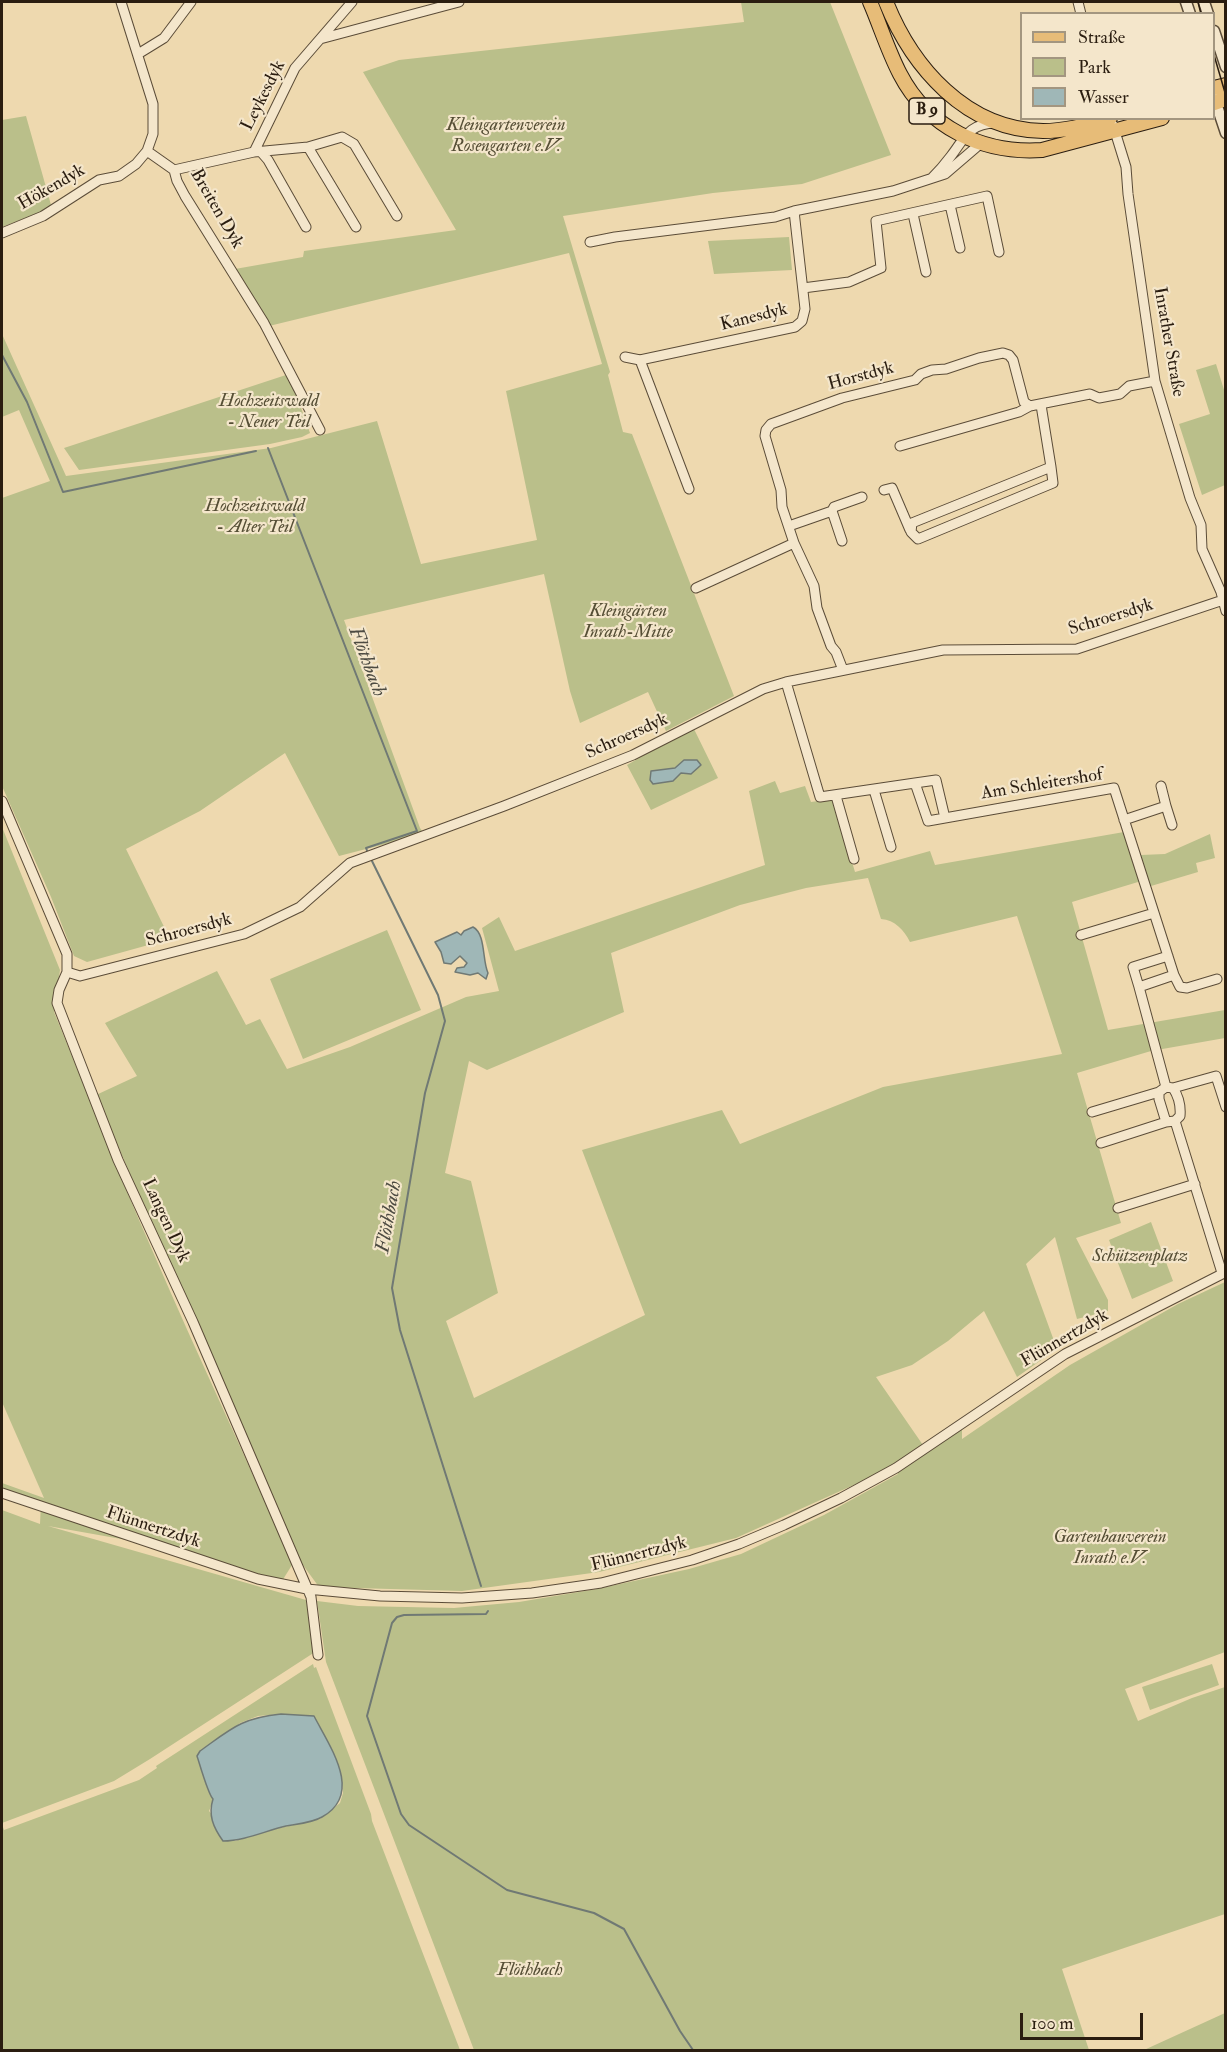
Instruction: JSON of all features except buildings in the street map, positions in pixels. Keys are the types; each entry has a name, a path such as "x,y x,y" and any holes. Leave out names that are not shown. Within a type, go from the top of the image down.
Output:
{"main road":[{"name":"B 9","path":"870,2 900,74 913,95 946,127 963,136 980,144 1022,152 1042,150 1112,123"},
{"name":"B 9","path":"886,2 904,41 940,87 982,115 1001,124 1043,131 1142,120"}],"street":[{"path":"121,2 153,104 153,134 147,152"},
{"path":"138,54 164,38 191,2"},
{"name":"Leykesdyk","path":"258,152 295,68 352,2"},
{"path":"320,39 459,2"},
{"path":"1215,35 1226,67"},
{"path":"1217,100 1226,133"},
{"name":"Inrather Straße","path":"1112,123 1126,167 1155,381 1190,498 1201,525 1202,549 1221,592 1226,611"},
{"path":"932,178 953,154 963,136 982,125 1001,124"},
{"name":"Leykesdyk","path":"174,170 258,152 308,147 342,137 354,144 397,216"},
{"path":"590,242 775,217 893,191 945,174 980,144"},
{"path":"308,147 356,227"},
{"name":"Breiten Dyk","path":"147,152 174,170 185,196 264,323 320,430"},
{"name":"Hökendyk","path":"2,233 43,216 99,180 119,176 136,164 147,152"},
{"name":"Leykesdyk","path":"258,152 268,160 306,227"},
{"path":"803,288 849,282 881,268 876,221 987,196 999,252"},
{"path":"950,205 960,248"},
{"name":"Kanesdyk","path":"626,357 640,360 795,327 802,321 805,309 794,211"},
{"path":"914,214 926,272"},
{"name":"Horstdyk","path":"843,670 831,646 817,608 814,586 794,543 782,507 781,490 765,436 766,430 771,423 777,420 842,398 915,380 921,374 932,370 946,369 979,358 1004,353 1013,360 1024,402 1030,406"},
{"path":"640,360 689,489"},
{"path":"900,446 1019,412 1030,406 1090,394 1099,398 1120,394 1129,386 1155,381"},
{"path":"884,490 892,488 911,532 918,539 1053,483 1041,405"},
{"path":"911,532 912,523 1051,468"},
{"path":"981,495 988,511"},
{"path":"789,526 832,511 834,507 861,497"},
{"path":"832,511 842,541"},
{"path":"696,588 794,543"},
{"name":"Schroersdyk","path":"67,972 80,976 244,934 300,907 350,863 633,755 763,689 786,682 943,650 1077,649 1224,600"},
{"path":"786,682 820,797 836,796 915,783 936,780 945,818 928,821 915,783"},
{"path":"1161,786 1172,825"},
{"name":"Am Schleitershof","path":"945,818 1114,788 1174,975"},
{"path":"874,790 891,847"},
{"path":"836,796 854,859"},
{"name":"Langen Dyk","path":"2,801 66,954 67,972 59,990 57,1003 118,1161 193,1322 307,1589 318,1655"},
{"path":"1124,819 1166,806"},
{"path":"1081,936 1154,913"},
{"path":"1101,1143 1171,1122 1180,1116 1181,1106 1166,1089 1132,967 1168,956"},
{"path":"1139,987 1174,975 1180,987 1187,988 1217,979"},
{"path":"1092,1112 1216,1076 1226,1107"},
{"path":"1166,1089 1159,1099 1171,1122 1195,1184 1224,1272"},
{"path":"1118,1208 1195,1184"},
{"name":"Flünnertzdyk","path":"2,1493 258,1580 307,1589 422,1598 496,1597 601,1583 643,1574 739,1544 841,1498 896,1468 1065,1354 1224,1272"}],"green space":[{"path":"741,2 830,2 891,155 802,184 713,193 563,216 610,372 608,375 623,432 632,434 734,696 666,731 648,692 580,723 570,691 544,574 344,620 424,834 339,856 285,753 200,811 126,849 170,939 87,962 74,956 51,897 2,786 2,498 50,481 19,410 2,417 2,334 66,476 271,448 377,421 421,564 537,540 506,391 602,364 569,253 269,326 235,269 303,257 304,251 456,230 363,72 399,60 744,22"},
{"path":"26,116 51,205 41,212 2,227 2,120"},
{"path":"789,237 792,270 714,274 708,241"},
{"path":"1216,364 1225,393 1225,485 1202,495 1179,424 1210,414 1196,370"},
{"name":"Hochzeitswald - Neuer Teil","path":"289,374 310,433 302,437 270,444 79,470 64,448"},
{"path":"693,727 718,778 651,810 627,765"},
{"path":"775,781 780,793 805,786 811,802 833,799 855,872 930,851 935,865 1124,832 1141,855 1165,854 1210,834 1215,858 1196,863 1198,872 1151,886 1138,882 1072,902 1108,1030 1225,1010 1225,1038 1151,1051 1077,1073 1121,1223 1076,1238 1108,1300 1108,1311 1077,1319 1055,1237 1026,1264 1057,1349 1017,1377 984,1311 948,1341 912,1365 876,1377 925,1448 896,1466 736,1538 599,1572 462,1591 319,1587 300,1561 260,1476 96,1095 137,1076 105,1023 217,971 246,1025 260,1019 287,1069 350,1047 466,997 499,991 482,928 499,917 515,951 765,865 749,791","holes":["868,878 881,919 899,926 910,942 1017,916 1062,1054 883,1087 740,1144 722,1110 582,1150 645,1315 474,1398 446,1321 498,1293 471,1181 445,1173 469,1061 487,1070 624,1012 611,953 740,905 806,888"]},
{"path":"2,827 60,970 54,1012 140,1222 292,1565 282,1581 172,1548 48,1526 306,1600 315,1652 114,1781 2,1823 2,1510 40,1524 41,1503 2,1488 2,1483 44,1498 2,1402"},
{"path":"387,930 421,1010 303,1059 270,979"},
{"name":"Schützenplatz","path":"1151,1222 1173,1281 1132,1299 1109,1240"},
{"name":"Gartenbauverein Inrath e.V.","path":"1225,1282 1225,1652 1125,1689 1138,1721 1225,1687 1225,1914 1062,1969 1089,2050 474,2050 326,1662 317,1601 358,1606 454,1608 519,1602 597,1589 689,1569 741,1554 824,1515 898,1474 896,1468 962,1429 962,1439 1070,1365 1178,1304"},
{"path":"313,1664 460,2050 2,2050 2,1824 4,1830 139,1780 157,1768 156,1766","holes":["281,1714 342,1780 343,1793 340,1803 320,1819 257,1833 235,1841 209,1811 214,1799 209,1792 199,1763 240,1723 258,1716"]},
{"path":"1212,1664 1219,1685 1150,1710 1142,1687"},
{"path":"1225,2013 1225,2050 1144,2050"}],"water":[{"path":"684,760 697,760 701,765 691,774 681,773 673,781 653,784 650,780 651,771 675,768"},
{"path":"473,927 482,941 488,973 486,979 478,973 470,975 455,972 457,968 464,967 467,963 460,956 451,964 444,963 435,942 457,932 461,935"},
{"path":"281,1714 314,1716 340,1770 341,1796 334,1807 318,1819 247,1838 223,1841 212,1821 213,1799 197,1756 200,1751 220,1736 237,1726 256,1718"}],"waterway":[{"name":"Flöthbach","path":"2,355 27,402 63,492 256,451"},
{"name":"Flöthbach","path":"268,448 417,831 366,848 368,853"},
{"name":"Flöthbach","path":"371,859 438,995 445,1021 425,1093 392,1288 400,1330 481,1586"},
{"name":"Flöthbach","path":"488,1611 486,1614 404,1615 397,1617 392,1623 367,1716 401,1814 409,1825 507,1890 594,1913 624,1929 680,2031 693,2050"}],"tram line":[{"path":"1198,2 1200,12"},
{"path":"1215,58 1226,96"}],"park label":[{"name":"Kleingartenverein Rosengarten e.V.","path":"506,136"},
{"name":"Hochzeitswald - Alter Teil","path":"255,517"},
{"name":"Kleingärten Inrath-Mitte","path":"628,622"}]}
